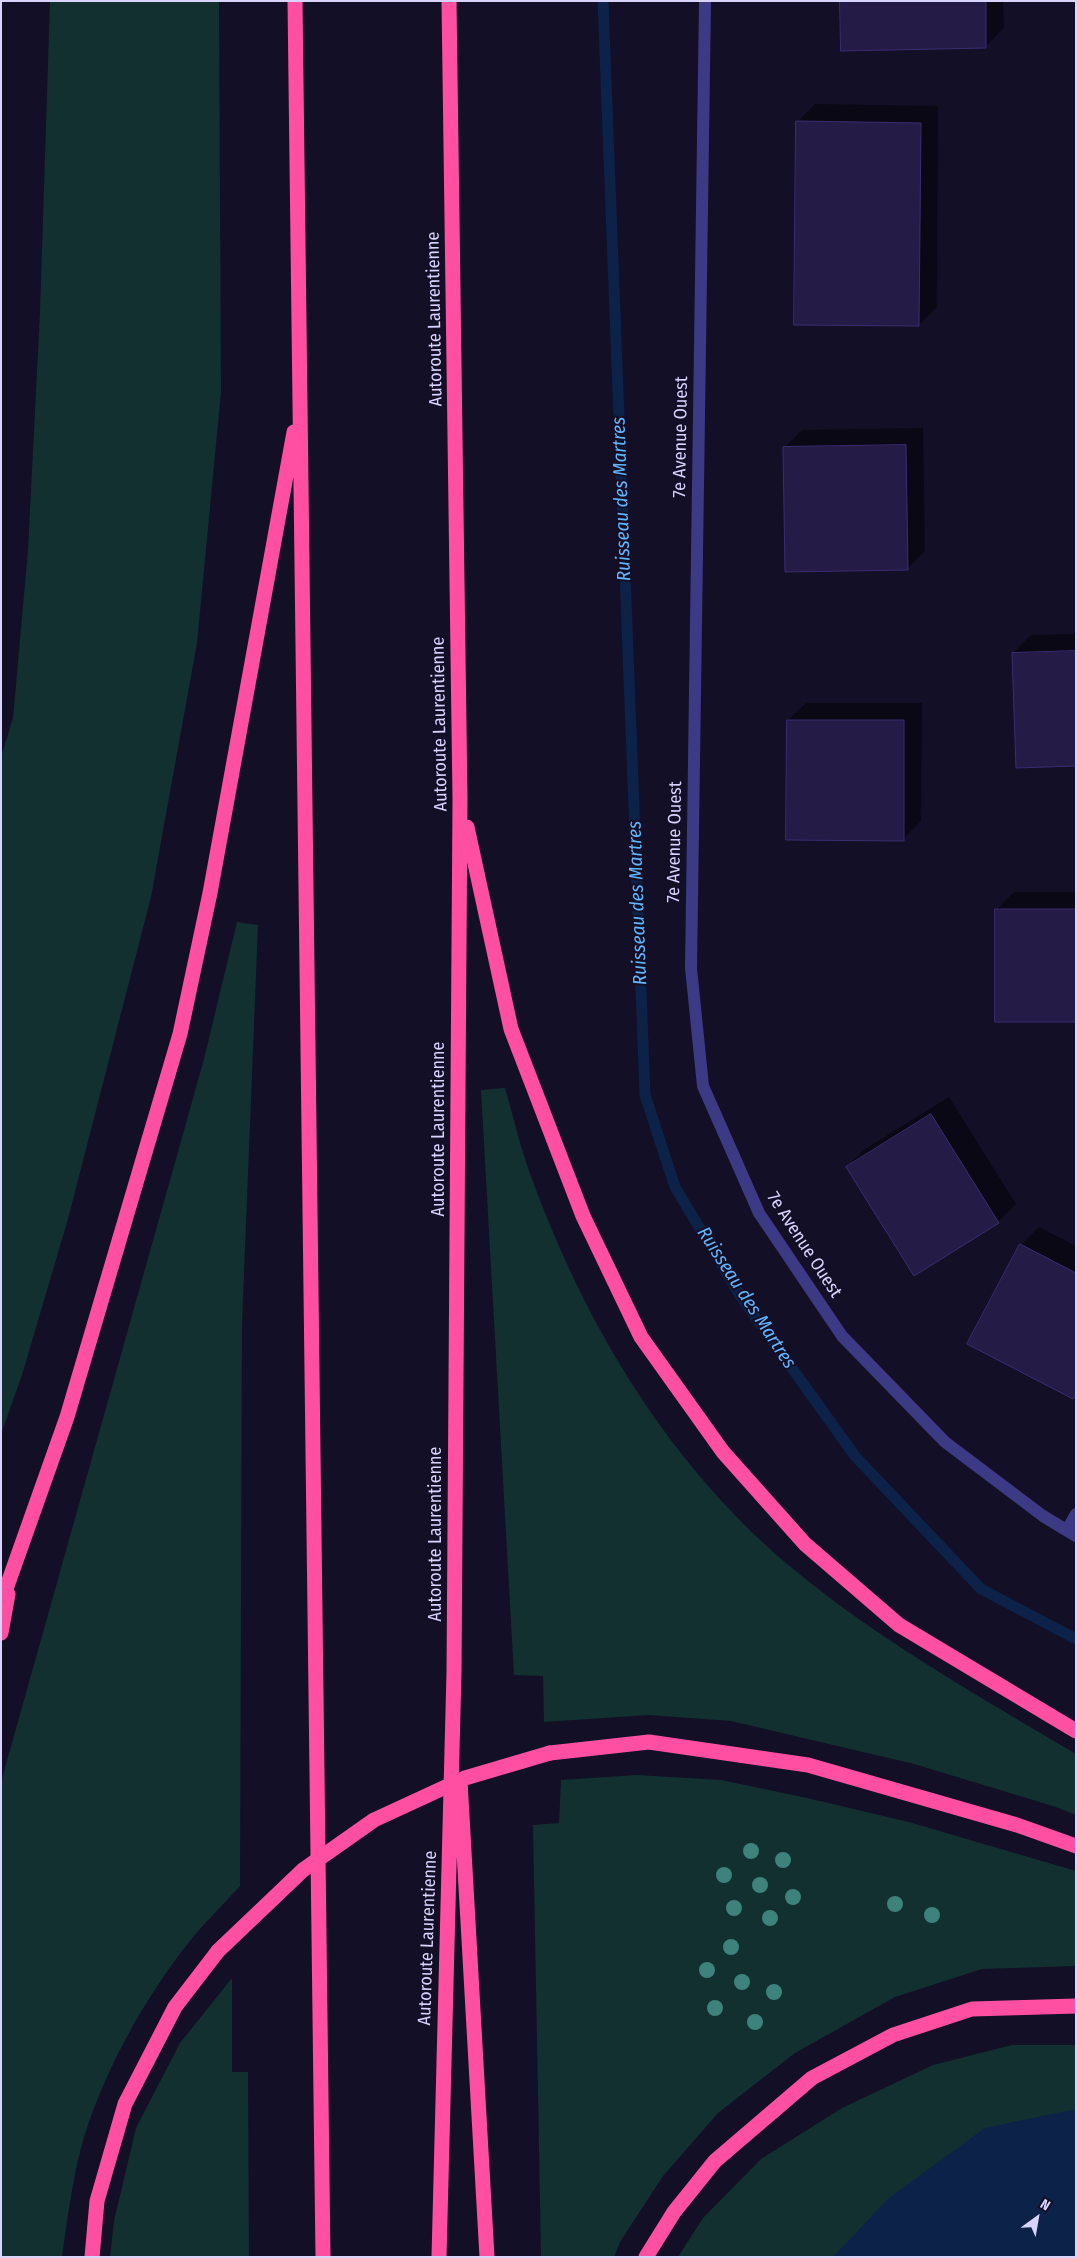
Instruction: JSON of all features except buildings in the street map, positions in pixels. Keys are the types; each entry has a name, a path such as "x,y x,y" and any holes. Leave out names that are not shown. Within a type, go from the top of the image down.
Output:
{"highway":[{"path":"295,1 323,2257"},
{"name":"Autoroute Laurentienne","path":"439,2257 454,1672 460,799 449,1"},
{"path":"1,1603 67,1417 180,1034 212,884 300,396"},
{"path":"460,799 511,1029 583,1216 641,1337 724,1452 805,1544 900,1625 1076,1731"},
{"path":"1,1632 12,1570"},
{"path":"454,1672 487,2257"},
{"path":"92,2257 97,2201 125,2104 175,2007 218,1951 304,1870 374,1820 466,1778 550,1752 649,1742 808,1765 1007,1822 1076,1846"},
{"path":"646,2257 674,2212 716,2161 812,2078 893,2035 972,2009 1076,2006"}],"street":[{"name":"7e Avenue Ouest","path":"705,1 691,968 703,1086 759,1213 842,1336 945,1442 1043,1516 1071,1533"},
{"path":"1071,1533 1076,1514"}],"green space":[{"path":"50,1 219,1 221,392 197,643 151,897 68,1219 22,1375 1,1434 1,757 13,718 28,550 40,312"},
{"path":"237,922 258,925 242,1323 240,1886 199,1930 158,1984 113,2064 100,2092 81,2148 72,2188 62,2257 1,2257 1,1782 204,1059"},
{"path":"505,1088 526,1162 547,1219 572,1274 599,1328 630,1380 664,1430 701,1477 742,1522 786,1563 820,1590 927,1665 1076,1754 1076,1815 1053,1806 914,1764 731,1721 649,1715 544,1722 543,1676 514,1675 481,1090"},
{"path":"637,1775 721,1780 807,1798 909,1822 1076,1871 1076,1966 982,1969 895,1997 795,2053 718,2113 663,2176 620,2242 614,2257 541,2257 533,1825 559,1823 561,1780"},
{"path":"232,1978 232,2072 248,2072 249,2257 110,2257 114,2221 136,2128 180,2043"},
{"path":"1012,2045 1076,2045 1076,2257 678,2257 703,2218 761,2159 842,2108 933,2065"}],"water":[{"path":"1076,2109 1076,2257 833,2257 889,2198 985,2128"}],"waterway":[{"name":"Ruisseau des Martres","path":"603,1 645,1095 675,1187 741,1297 855,1456 981,1589 1076,1639"}]}
